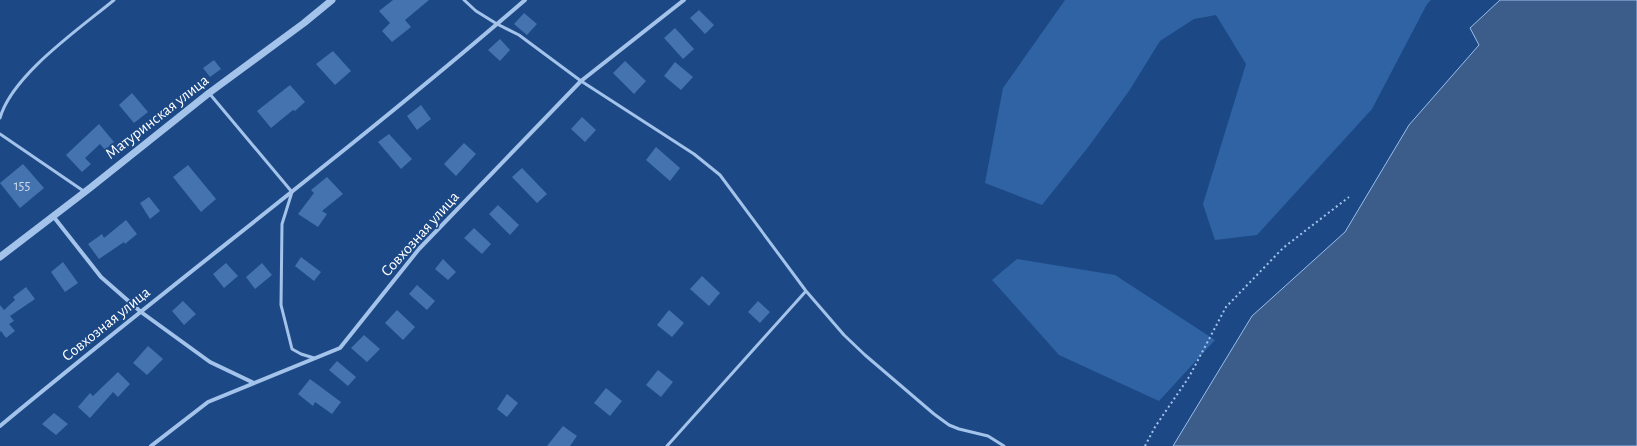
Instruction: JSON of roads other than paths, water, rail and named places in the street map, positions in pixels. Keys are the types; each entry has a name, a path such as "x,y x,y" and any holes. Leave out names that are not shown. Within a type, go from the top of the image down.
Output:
{"street":[{"name":"Матуринская улица","path":"0,257 85,192 209,93 332,0"},
{"name":"Совхозная улица","path":"0,426 292,192 525,0"},
{"name":"Совхозная улица","path":"151,446 208,402 340,348 419,249 581,81 684,0"},
{"path":"53,216 101,277 141,312 210,362 254,383"}],"lane":[{"path":"0,118 7,101 21,80 114,0"},
{"path":"464,0 476,11 519,36 581,81 694,154 720,175 806,291 844,335 865,355 949,425 988,436 1004,446"},
{"path":"209,93 292,192 282,224 281,305 292,349 301,354 314,358"},
{"path":"0,134 85,192"},
{"path":"667,446 806,291"}]}
